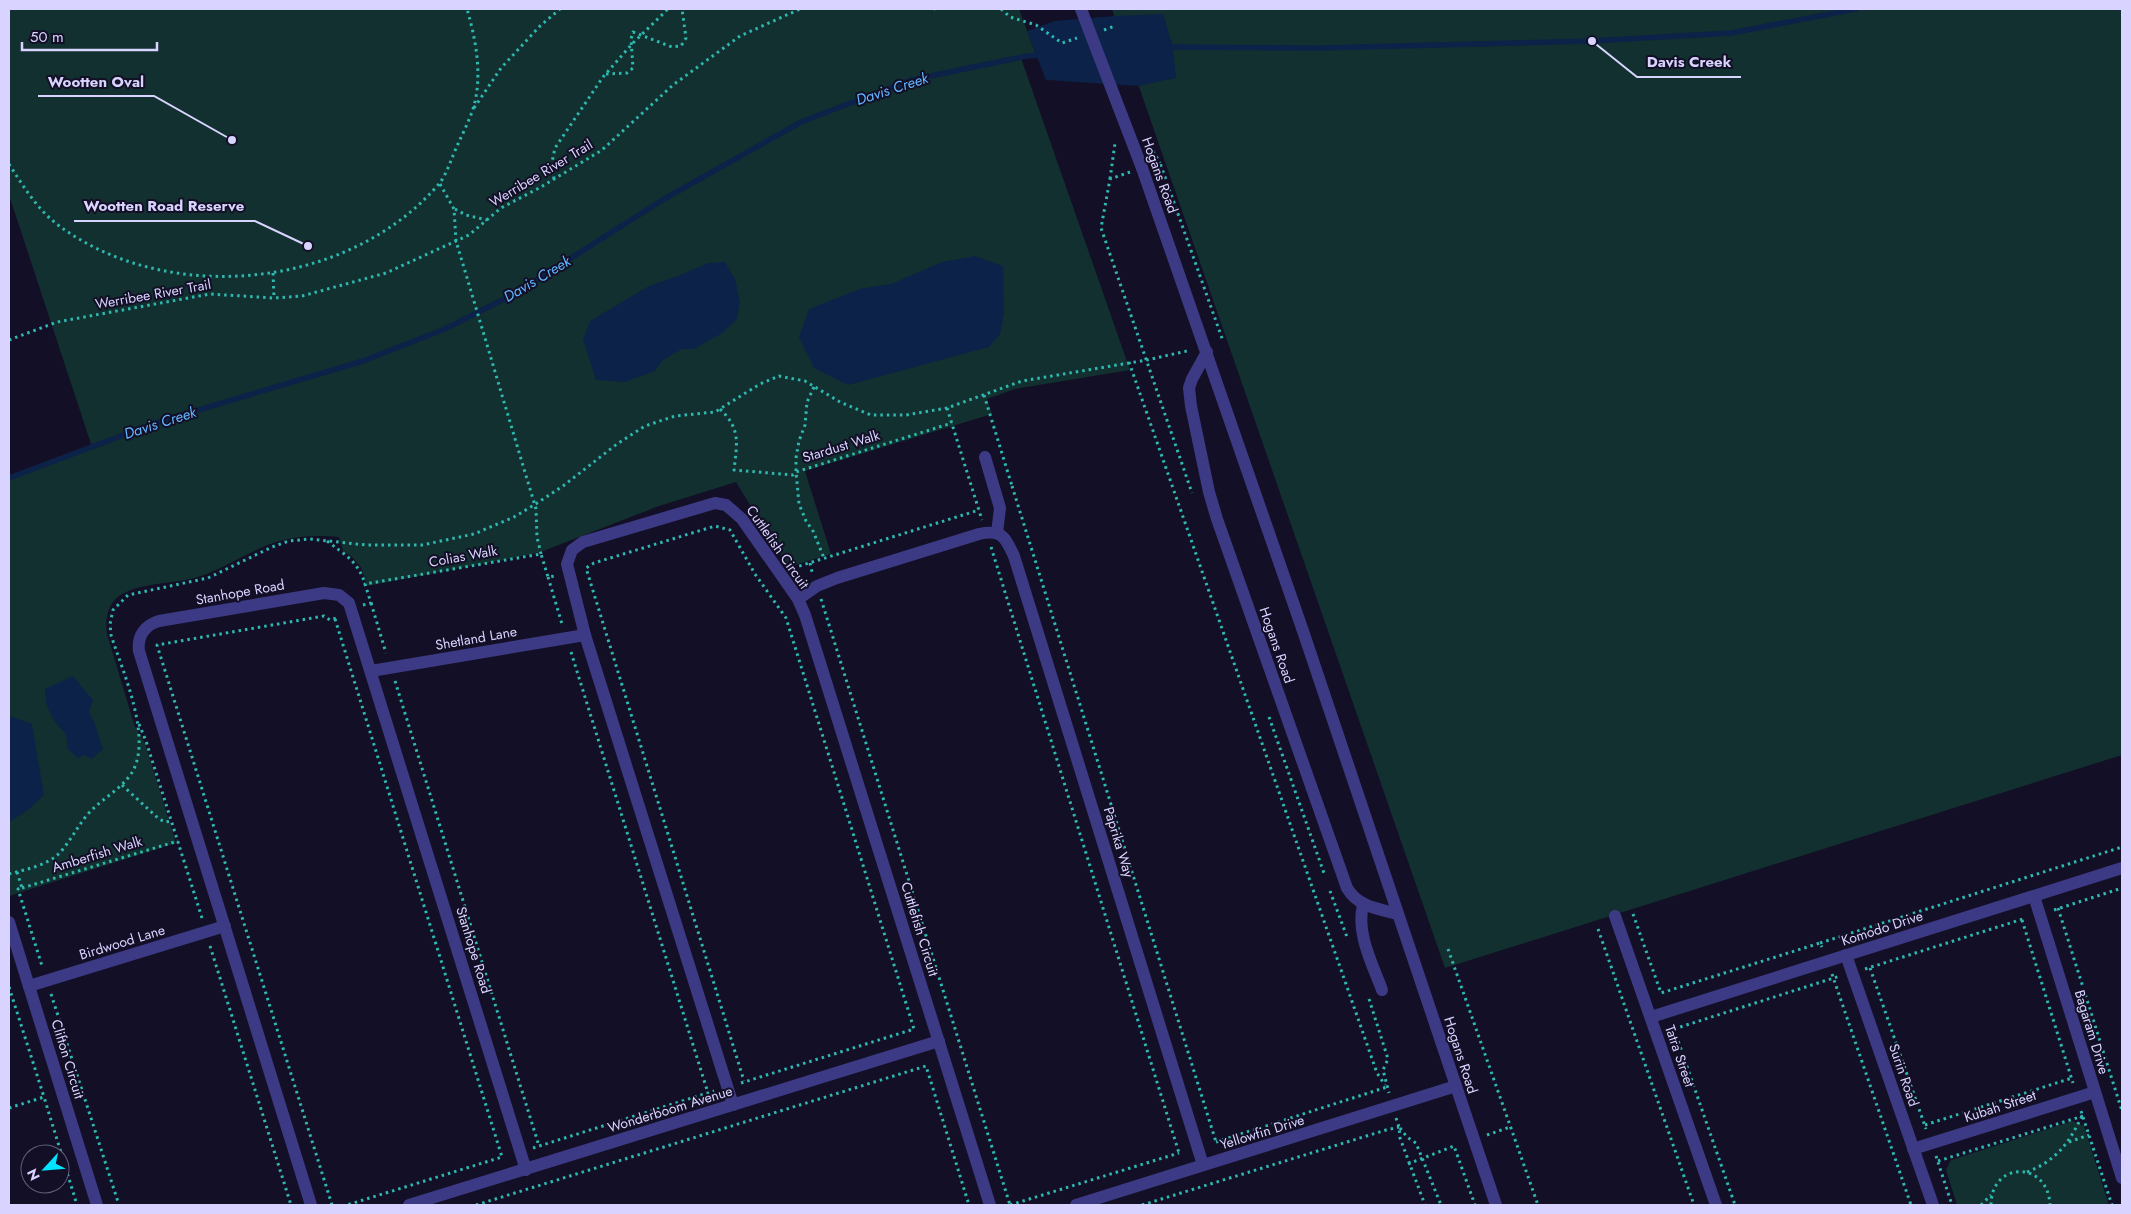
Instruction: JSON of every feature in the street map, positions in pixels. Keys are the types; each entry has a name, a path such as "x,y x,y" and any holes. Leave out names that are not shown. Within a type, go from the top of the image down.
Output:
{"street":[{"name":"Hogans Road","path":"1081,9 1142,168 1207,352 1496,1205"},
{"name":"Hogans Road","path":"1207,352 1189,388 1190,406 1209,492 1344,880 1351,894 1363,904"},
{"path":"798,599 817,586 837,578 992,533 1000,508 985,457"},
{"name":"Cuttlefish Circuit","path":"567,573 568,558 572,550 583,542 715,503 726,505 738,514 798,599 811,631 990,1205"},
{"name":"Paprika Way","path":"992,533 1005,537 1014,556 1203,1165"},
{"path":"567,573 733,1105"},
{"name":"Stanhope Road","path":"311,1205 139,650 140,638 148,626 159,621 332,592 344,598 352,609 526,1170"},
{"name":"Shetland Lane","path":"371,671 585,635"},
{"name":"Komodo Drive","path":"1651,1017 2122,868"},
{"name":"Bagaram Drive","path":"2034,896 2095,1092 2118,1146 2122,1178"},
{"path":"1382,990 1361,929 1363,904 1398,914"},
{"name":"Tatra Street","path":"1615,916 1716,1205"},
{"name":"Clifton Circuit","path":"9,922 97,1205"},
{"name":"Birdwood Lane","path":"29,986 225,926"},
{"name":"Surin Road","path":"1846,955 1933,1205"},
{"name":"Wonderboom Avenue","path":"409,1205 939,1041"},
{"name":"Yellowfin Drive","path":"1076,1205 1456,1086"},
{"name":"Kubah Street","path":"1913,1149 2095,1092"}],"path":[{"path":"467,9 475,36 478,74 473,109"},
{"path":"9,164 31,199 58,224 91,245 135,263 178,274 226,276 273,273 316,263 356,247 402,219 440,184 473,109 501,68 540,26 560,9"},
{"path":"554,179 552,162 555,148 606,74 632,44 668,9"},
{"path":"606,74 627,73 631,70 634,64 631,34 633,32 672,47 681,46 686,38 682,9"},
{"name":"Werribee River Trail","path":"9,340 57,322 210,294 274,298 302,296 386,273 469,235 501,208 602,150 673,86 740,36 788,11 800,9"},
{"path":"1001,9 1010,17 1036,25 1062,43 1078,36 1079,44"},
{"path":"1098,32 1115,26"},
{"path":"1112,134 1115,143 1101,228 1147,360"},
{"path":"1160,163 1223,341"},
{"path":"440,184 454,208 456,241 534,505 537,537 548,578 708,1093"},
{"path":"454,208 466,215 487,220"},
{"path":"273,273 274,298"},
{"path":"291,1205 172,821 111,635 110,616 116,604 135,592 183,585 208,578 282,543 298,540 325,540 366,545 422,545 474,534 514,517 534,505 563,486 617,444 645,426 675,416 710,413 720,409 760,384 779,376 793,377 840,402 871,415 906,415 947,408 1022,381 1147,360 1187,351"},
{"path":"1130,362 1376,1073 1387,1087"},
{"path":"720,409 735,428 734,470 793,475 796,472 798,441 805,425 807,402 814,387"},
{"path":"947,408 979,510 992,533 1179,1154"},
{"name":"Stardust Walk","path":"824,558 813,530 806,521 799,504 796,472 952,423"},
{"path":"1012,486 1216,1142"},
{"path":"810,563 979,510"},
{"path":"347,1205 914,1029 786,618 755,574 730,530 715,526 594,563 586,568 548,578"},
{"path":"325,540 352,560 360,570 539,1146"},
{"name":"Colias Walk","path":"364,584 541,554"},
{"path":"586,568 744,1081"},
{"path":"817,586 1010,1205"},
{"path":"332,1205 157,645 324,616 330,620 352,609 370,603"},
{"path":"335,619 502,1158"},
{"path":"9,874 55,858 89,813 122,785 132,772 139,753 138,721"},
{"path":"122,785 162,822 172,821"},
{"name":"Amberfish Walk","path":"22,888 178,841"},
{"path":"1661,993 2122,847"},
{"path":"17,872 22,888 18,889 46,981 120,1205"},
{"path":"2009,882 2112,1205"},
{"path":"1674,1029 2122,888"},
{"path":"2058,908 2122,1111"},
{"path":"1633,914 1736,1205"},
{"path":"1598,929 1694,1205"},
{"path":"1820,943 1911,1205"},
{"path":"1448,949 1538,1205"},
{"path":"1870,968 1952,1205"},
{"path":"9,987 77,1205"},
{"path":"476,1205 926,1066 969,1205"},
{"path":"1925,1125 2108,1067"},
{"path":"9,1108 44,1097"},
{"path":"1938,1161 2083,1116"},
{"path":"1991,1205 1991,1195 1994,1186 2001,1178 2010,1173 2026,1172 2055,1157 2069,1142 2083,1116"},
{"path":"1399,1127 1407,1137 1416,1143 1441,1205"},
{"path":"1399,1127 1400,1138 1408,1164 1425,1205"},
{"path":"1142,1205 1399,1127"},
{"path":"1408,1164 1454,1146 1474,1205"},
{"path":"2026,1172 2039,1178 2046,1186 2050,1195 2050,1205"},
{"path":"1981,1205 1991,1195"}],"green space":[{"path":"9,9 1019,9 1036,55 1021,58 1130,370 1015,389 987,399 992,414 805,471 831,554 788,567 736,482 659,506 538,553 367,586 361,567 343,551 339,537 314,536 280,541 191,579 148,585 128,591 119,596 109,608 106,623 107,634 135,727 145,743 176,843 9,896 9,478 92,447 9,195"},
{"path":"1112,9 2122,9 2122,755 1445,968"},
{"path":"2073,1121 2084,1126 2109,1205 1957,1205 1946,1170 1951,1160"}],"water":[{"path":"1163,14 1173,47 1176,78 1139,86 1046,80 1027,31 1055,21"},
{"path":"975,256 1003,266 1004,314 1000,334 989,347 848,385 814,368 799,337 809,309 860,289 891,284 942,262"},
{"path":"725,262 735,279 740,302 737,319 724,332 694,349 682,349 663,360 655,371 624,382 596,380 583,339 590,321 649,286 708,263"},
{"path":"73,676 93,700 89,712 103,749 92,759 85,755 78,758 68,749 66,734 53,719 46,702 45,689"},
{"path":"9,716 32,724 44,795 28,810 9,822"}],"waterway":[{"name":"Davis Creek","path":"1166,47 1320,48 1592,41 1731,33 1856,9"},
{"name":"Davis Creek","path":"9,478 158,422 363,361 445,329 516,293 664,199 801,122 911,80 1027,56 1042,55"}],"place":[{"name":"Davis Creek","path":"1592,41"},
{"name":"Wootten Oval","path":"232,140"},
{"name":"Wootten Road Reserve","path":"308,246"}]}
